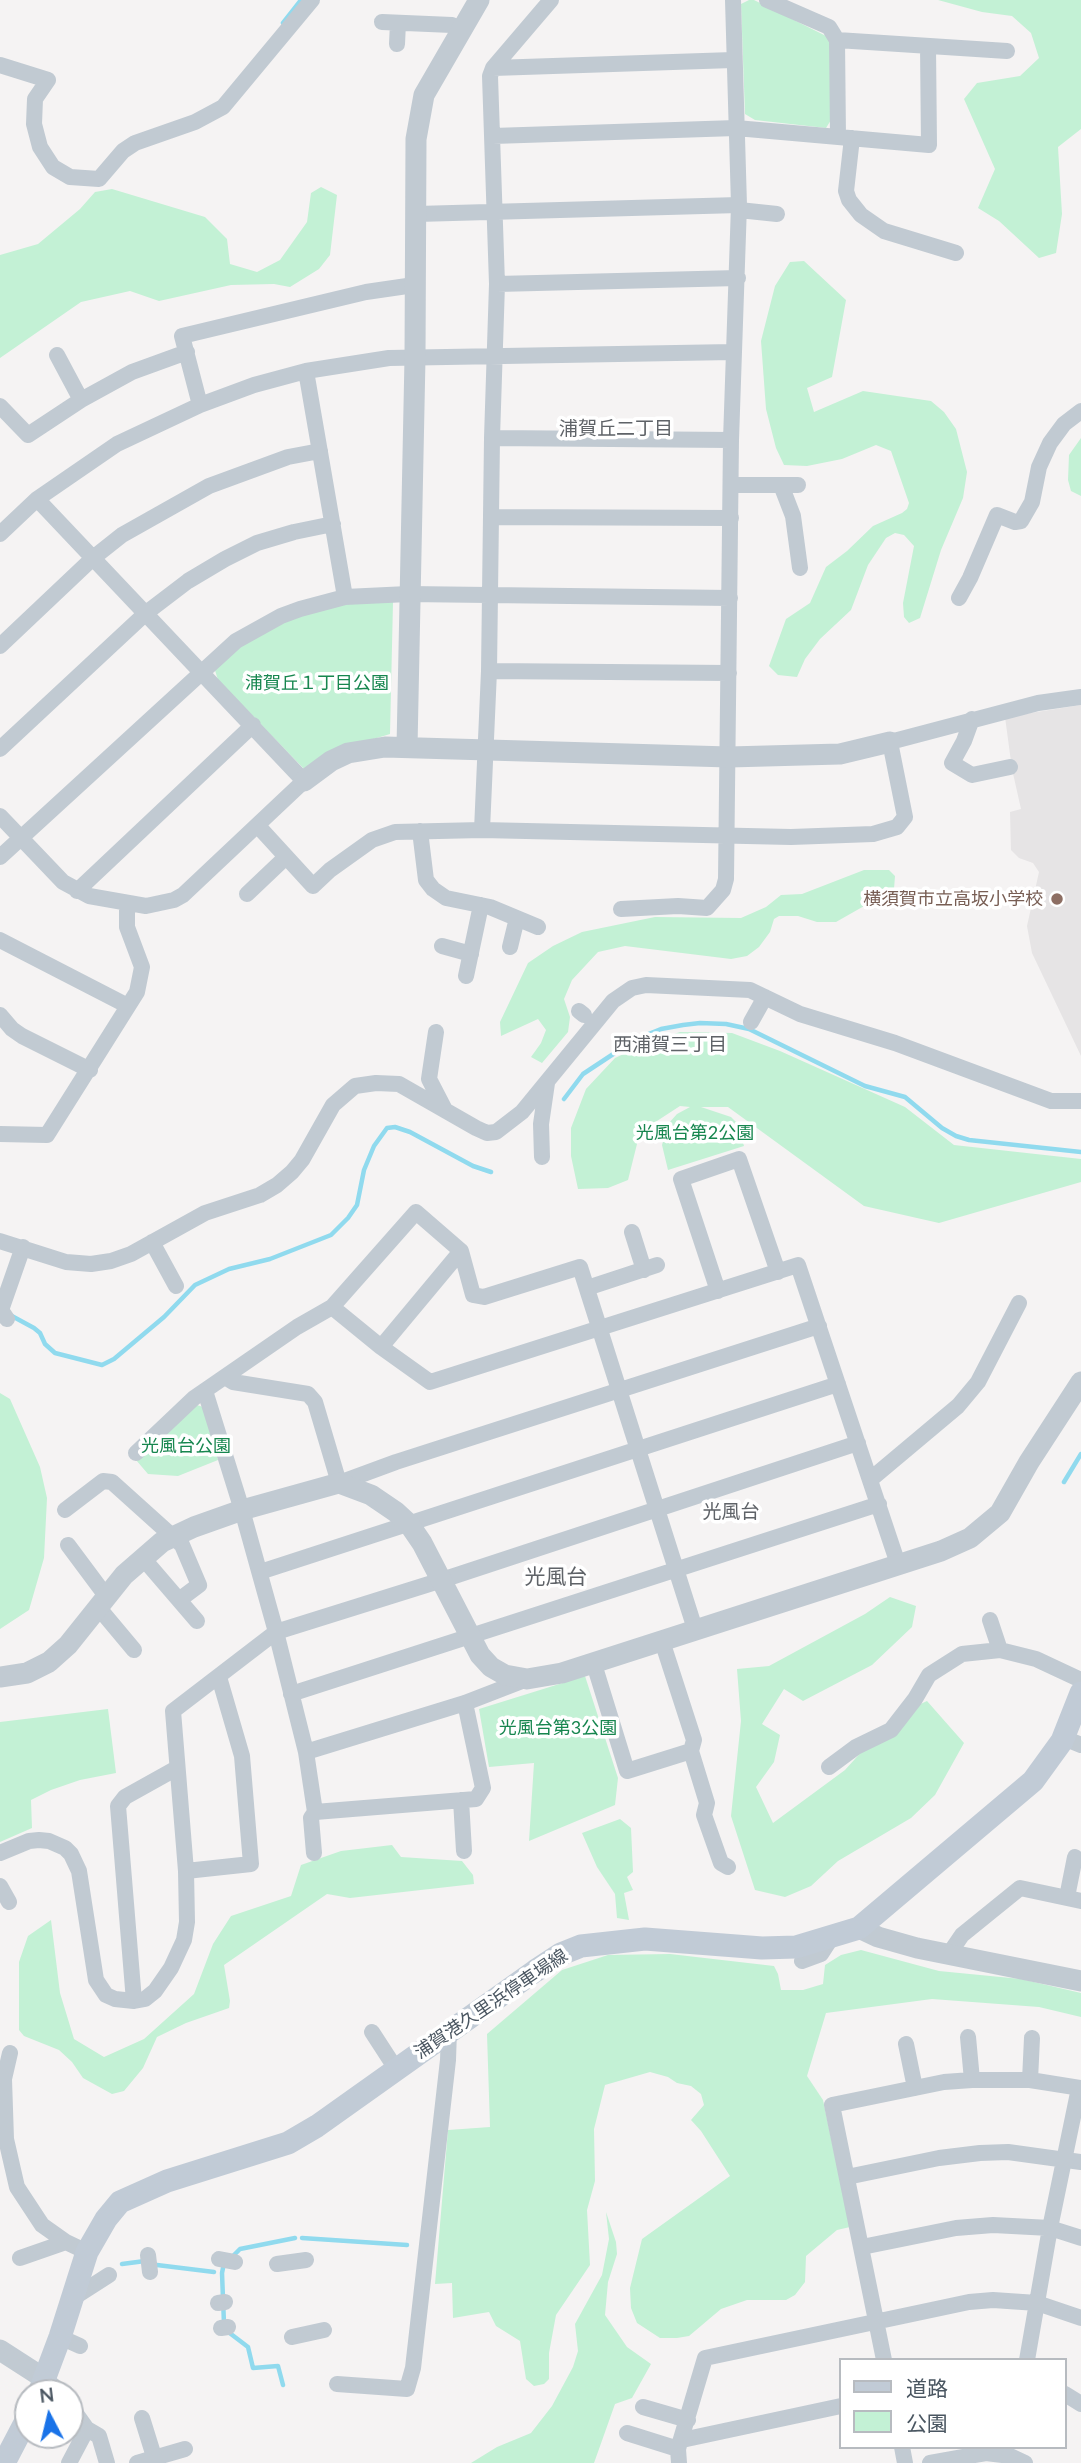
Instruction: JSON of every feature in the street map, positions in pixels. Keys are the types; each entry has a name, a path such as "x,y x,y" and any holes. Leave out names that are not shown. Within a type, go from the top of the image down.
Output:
{"main road":[{"name":"浦賀港久里浜停車場線","path":"52,2379 70,2342 70,2300 87,2252 106,2219 120,2202 167,2181 288,2143 317,2126 553,1960 581,1946 645,1939 762,1948 796,1947 859,1928 1033,1781 1055,1755 1072,1742 1081,1693"},
{"path":"4,2463 14,2444"}],"street":[{"path":"0,65 48,80 35,99 34,124 40,147 53,167 70,177 99,179 123,151 135,143 195,122 223,107 312,0"},
{"path":"407,747 408,594 415,358 416,139 424,95 479,0"},
{"path":"482,830 489,671 497,284 490,76 493,68 551,0"},
{"path":"621,909 678,906 707,908 723,890 726,879 731,440 739,208 733,0"},
{"path":"767,0 829,27 838,40 846,191 849,200 861,215 884,231 956,253"},
{"path":"382,22 452,25 461,29"},
{"path":"397,44 398,23"},
{"path":"838,40 1007,51"},
{"path":"493,136 736,128 929,145 928,46"},
{"path":"493,68 733,60"},
{"path":"417,214 739,208 777,214"},
{"path":"497,284 738,278"},
{"path":"200,405 182,335 366,292 414,285"},
{"path":"0,406 28,435 81,400 132,372 187,352"},
{"path":"0,534 37,499 117,444 200,405 254,385 306,371 355,362 415,358 733,352"},
{"path":"57,355 81,400"},
{"path":"306,371 345,597"},
{"path":"959,597 997,515 1014,522 1021,521 1032,502 1039,467 1050,443 1064,424 1081,411"},
{"path":"492,438 731,440"},
{"path":"0,646 122,534 209,486 288,457 320,450"},
{"path":"731,485 798,485"},
{"path":"781,485 793,516 800,568"},
{"path":"37,499 304,781"},
{"path":"491,517 731,518"},
{"path":"0,749 146,613 188,581 257,543 333,524"},
{"path":"797,548 815,545"},
{"path":"0,857 236,640 300,609 345,597 408,594 730,598"},
{"path":"489,671 729,673"},
{"path":"0,816 63,883 89,896 127,904 154,905 183,895 304,781 331,761 367,748 729,757 840,754 1038,703 1081,697"},
{"path":"972,719 952,763 972,775 1010,767"},
{"path":"77,891 253,725"},
{"path":"258,826 313,886 330,870 372,840 395,832 482,830 726,836 873,834 897,827 905,817 890,742"},
{"path":"419,831 426,880 433,889 446,898 481,905 538,927"},
{"path":"247,894 286,858"},
{"path":"0,1133 47,1135 137,992 142,967 127,927 127,904"},
{"path":"466,976 481,905"},
{"path":"510,947 517,918"},
{"path":"0,940 128,1006"},
{"path":"442,946 471,954"},
{"path":"0,1241 66,1262 91,1264 121,1258 205,1213 260,1195 277,1185 302,1160 333,1105 355,1086 399,1084 487,1133 496,1132 522,1112 613,1001 632,988 646,985 750,990 765,997 796,1021 895,1043 1051,1101 1081,1101"},
{"path":"751,1022 765,997"},
{"path":"0,1015 22,1036 90,1070"},
{"path":"436,1032 429,1079 445,1111"},
{"path":"542,1157 541,1124 547,1083"},
{"path":"718,1291 681,1179 739,1159 778,1272"},
{"path":"136,1452 163,1425 205,1391 297,1327 332,1307 415,1212 461,1251 473,1295 484,1297 580,1267 695,1629"},
{"path":"587,1288 650,1268 632,1232"},
{"path":"152,1242 176,1286"},
{"path":"7,1319 1,1310 23,1247"},
{"path":"381,1347 461,1251"},
{"path":"332,1307 430,1382 798,1265 898,1564"},
{"path":"871,1479 958,1406 978,1382 1019,1303"},
{"path":"0,1677 27,1673 49,1662 68,1644 142,1557 174,1535 242,1510 339,1483 819,1326"},
{"path":"225,1377 233,1382 308,1394 315,1402 339,1483"},
{"path":"339,1483 371,1495 397,1512 409,1524 422,1543 480,1655 491,1667 505,1675 527,1679 541,1678 594,1664 941,1550 970,1538 1000,1513 1029,1462 1081,1382"},
{"path":"260,1572 838,1384"},
{"path":"205,1391 260,1572 306,1752 314,1812 311,1818 314,1853"},
{"path":"0,1853 38,1840 57,1844 71,1854 79,1871 96,1980 106,1994 115,1999 145,1999 155,1991 172,1968 184,1940 188,1909 173,1711 276,1632 858,1443"},
{"path":"65,1510 103,1481 112,1482 182,1545 199,1585 179,1600"},
{"path":"291,1694 879,1504"},
{"path":"68,1545 134,1650"},
{"path":"142,1557 197,1620"},
{"path":"990,1620 999,1650"},
{"path":"662,1641 694,1740 691,1751 707,1803 704,1815 722,1863 728,1867"},
{"path":"829,1767 856,1747 891,1730 915,1699 929,1675 962,1654 999,1650 1036,1659 1081,1680"},
{"path":"594,1664 627,1771 691,1751"},
{"path":"186,1871 251,1864 242,1756 219,1676"},
{"path":"306,1752 465,1703 527,1679"},
{"path":"314,1812 477,1799 483,1788 465,1703"},
{"path":"134,2001 118,1806 125,1797 177,1768"},
{"path":"461,1800 464,1851"},
{"path":"948,1954 962,1935 1020,1888 1074,1899 1075,1857"},
{"path":"0,1886 9,1902"},
{"path":"859,1928 878,1937 904,1944 1081,1981"},
{"path":"802,1961 821,1954 832,1937"},
{"path":"337,2384 407,2389 413,2368 449,2031"},
{"path":"372,2032 396,2068"},
{"path":"968,2037 972,2080"},
{"path":"1030,2080 1032,2038"},
{"path":"906,2044 915,2088"},
{"path":"10,2053 4,2080 6,2139 17,2187 42,2225 66,2242 87,2252"},
{"path":"884,2358 832,2105 915,2088 972,2080 1030,2080 1080,2088 1074,2160 1050,2228 1027,2358"},
{"path":"847,2177 939,2158 979,2153 1008,2152 1074,2160"},
{"path":"862,2247 956,2228 1006,2225 1050,2228 1081,2238"},
{"path":"20,2258 66,2242"},
{"path":"148,2255 150,2272"},
{"path":"277,2264 306,2260"},
{"path":"70,2300 108,2275"},
{"path":"680,2451 705,2358 969,2302 993,2300 1037,2303 1081,2318"},
{"path":"292,2337 324,2330"},
{"path":"0,2350 37,2379"},
{"path":"643,2407 688,2420"},
{"path":"627,2433 680,2451 839,2407"},
{"path":"142,2418 155,2460"},
{"path":"84,2426 99,2436 107,2463"},
{"path":"69,2463 87,2430"},
{"path":"137,2463 155,2460 185,2449"},
{"path":"930,2463 986,2453 1010,2456 1025,2463"}],"shaded area":[{"name":"横須賀市立高坂小学校","path":"1081,705 1081,1056 1032,953 1027,926 1039,872 1033,863 1019,858 1011,850 1010,812 1021,809 1005,717"}],"green space":[{"path":"754,0 830,38 831,120 826,128 755,120 745,114 741,4"},
{"path":"938,0 1081,0 1081,129 1058,147 1062,214 1056,253 1039,258 999,221 978,208 995,169 964,99 977,83 1020,76 1039,58 1031,33 1012,16 982,12"},
{"path":"321,187 337,195 330,255 319,269 290,287 274,284 231,285 159,301 130,291 81,302 0,358 0,255 38,244 80,209 95,192 112,189 205,217 227,239 230,264 257,272 280,260 307,222 311,193"},
{"path":"804,261 846,300 832,377 807,388 814,412 863,391 931,401 944,412 956,429 967,472 963,498 941,550 920,618 909,623 904,617 903,603 914,546 904,535 895,533 886,538 868,565 851,610 820,639 805,659 797,677 778,675 769,666 786,619 810,603 826,567 873,526 902,513 909,503 891,451 876,445 842,459 807,466 784,465 776,448 766,409 761,341 775,286 790,262"},
{"path":"1081,438 1081,496 1071,491 1068,480 1069,455"},
{"name":"浦賀丘１丁目公園","path":"393,602 390,734 341,749 304,769 218,680 214,667 249,640 293,617 348,604"},
{"path":"864,870 889,870 895,876 894,889 836,922 779,916 774,919 770,932 759,947 747,956 731,959 625,946 598,952 572,980 564,999 570,1017 568,1032 542,1063 531,1057 546,1030 538,1019 501,1036 500,1022 528,963 553,946 582,932 655,917 741,918 766,907 781,895 802,894"},
{"name":"光風台第2公園","path":"680,1032 732,1033 780,1051 905,1107 954,1145 1081,1159 1081,1182 939,1223 864,1206 728,1107 701,1107 731,1117 737,1123 744,1146 668,1170 662,1145 668,1124 677,1114 690,1107 680,1106 640,1132 628,1180 608,1188 578,1189 571,1156 571,1128 586,1089 615,1058"},
{"path":"0,1393 10,1399 40,1467 47,1498 44,1558 29,1610 0,1629"},
{"name":"光風台公園","path":"194,1404 203,1407 218,1460 178,1476 148,1474 136,1460"},
{"path":"890,1597 916,1606 912,1627 872,1665 803,1701 784,1689 762,1724 780,1735 774,1762 756,1787 773,1823 845,1770 893,1717 927,1701 964,1743 935,1795 911,1818 838,1861 811,1886 785,1897 755,1890 731,1816 741,1721 737,1669 769,1666 865,1614"},
{"name":"光風台第3公園","path":"585,1676 618,1778 615,1805 529,1841 534,1763 489,1767 479,1709"},
{"path":"108,1709 116,1773 80,1780 31,1800 32,1828 0,1842 0,1722"},
{"path":"620,1819 631,1828 633,1872 627,1877 633,1890 624,1893 629,1920 617,1918 615,1894 597,1867 582,1833"},
{"path":"392,1845 401,1857 462,1861 473,1875 474,1884 350,1898 327,1894 224,1965 229,2008 186,2023 157,2037 143,2068 124,2091 112,2094 83,2078 59,2050 24,2036 19,2030 19,1962 28,1936 51,1920 60,1993 74,2039 104,2057 144,2039 194,1994 213,1944 231,1916 291,1896 301,1865 341,1851"},
{"path":"861,1950 939,1971 1021,1979 1081,1993 1081,2017 1039,2007 932,1999 826,2013 807,2076 823,2100 850,2227 837,2230 806,2256 805,2282 795,2295 786,2300 747,2300 721,2309 689,2336 677,2338 660,2338 637,2323 631,2308 630,2288 642,2239 730,2176 691,2120 704,2105 701,2094 691,2086 650,2072 605,2085 594,2129 595,2181 587,2210 590,2265 556,2315 549,2353 549,2379 544,2384 534,2386 526,2379 520,2341 496,2326 489,2312 453,2318 452,2283 435,2284 448,2130 490,2127 487,2034 562,1970 608,1955 670,1954 774,1966 781,1990 803,1990 823,1984 825,1965 841,1955"},
{"path":"606,2212 617,2254 608,2282 605,2315 627,2347 651,2364 632,2398 615,2404 594,2463 471,2463 497,2447 531,2433 552,2406 573,2367 578,2351 575,2324 602,2275 609,2239"}],"waterway":[{"path":"283,23 301,0"},
{"path":"564,1099 583,1074 636,1039 661,1029 683,1025 726,1024 749,1029 865,1086 905,1097 942,1128 956,1136 969,1140 1081,1152"},
{"path":"10,1315 40,1333 45,1344 55,1353 102,1365 114,1359 164,1317 195,1285 229,1269 270,1259 331,1235 357,1205 364,1170 374,1146 387,1128 395,1127 410,1132 473,1166 491,1172"},
{"path":"1064,1482 1081,1454"},
{"path":"231,2258 240,2249 295,2238"},
{"path":"302,2238 407,2245"},
{"path":"122,2264 145,2261"},
{"path":"224,2263 224,2324"},
{"path":"157,2265 214,2272"},
{"path":"227,2331 248,2347 253,2368 278,2366 283,2385"}],"place":[{"name":"横須賀市立高坂小学校","path":"1057,899"}],"district":[{"name":"浦賀丘二丁目","path":"616,429"},
{"name":"西浦賀三丁目","path":"670,1045"},
{"name":"光風台","path":"731,1512"},
{"name":"光風台","path":"556,1577"}]}
